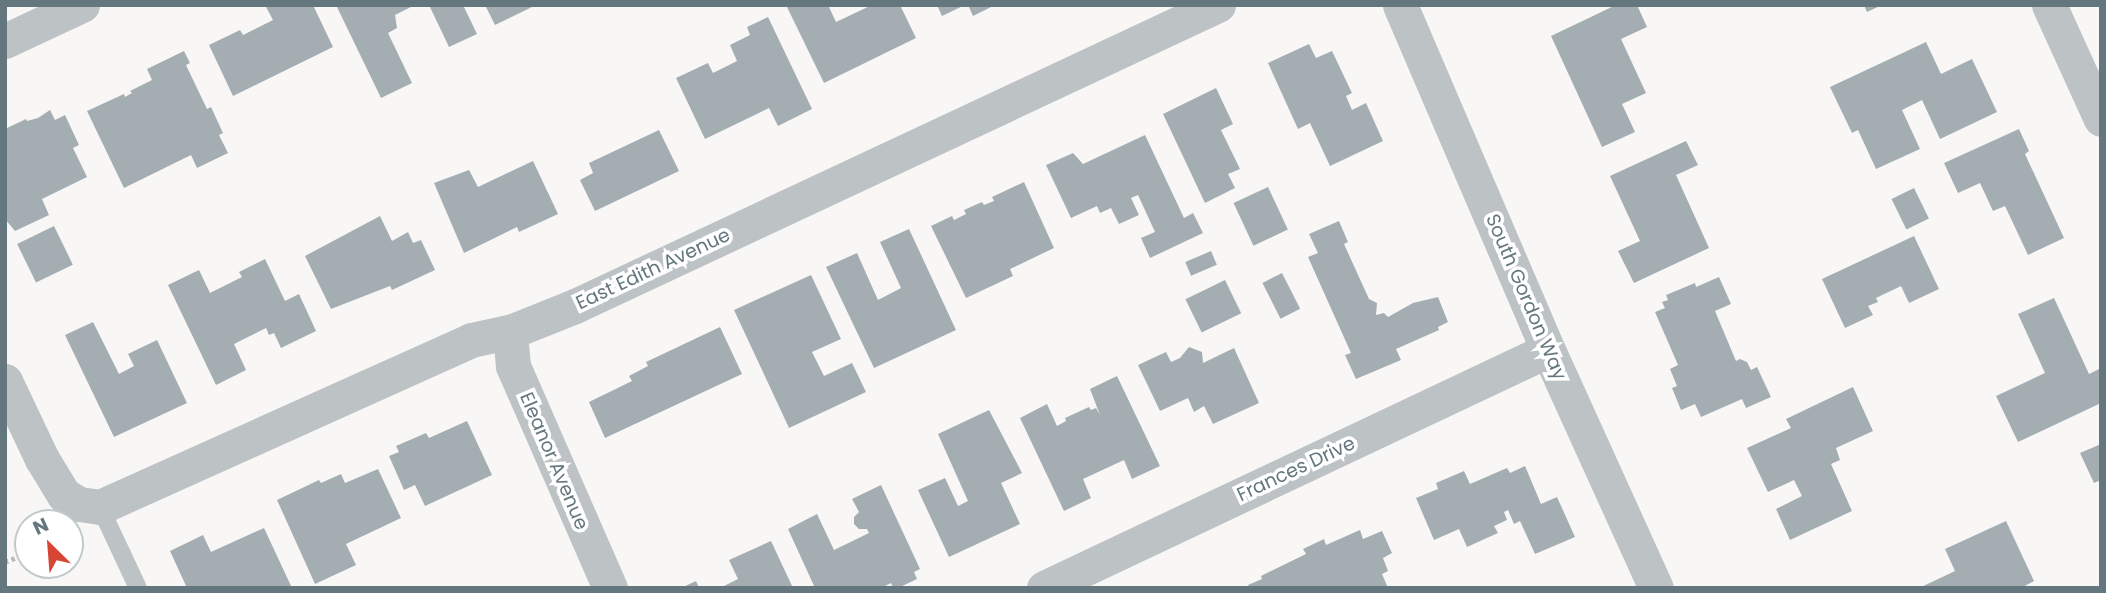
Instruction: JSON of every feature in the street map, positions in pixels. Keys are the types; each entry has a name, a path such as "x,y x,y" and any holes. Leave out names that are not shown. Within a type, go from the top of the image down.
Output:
{"street":[{"path":"5,41 82,5"},
{"name":"East Edith Avenue","path":"89,506 471,340 510,332 575,306 1218,5"},
{"name":"South Gordon Way","path":"1401,5 1548,350 1656,588"},
{"path":"2049,5 2101,119"},
{"name":"Eleanor Avenue","path":"510,332 513,366 610,588"},
{"name":"Frances Drive","path":"1044,588 1548,350"},
{"path":"5,381 46,467 64,495 89,506"}],"lane":[{"path":"89,506 138,588"}],"building":[{"path":"313,5 333,47 233,96 209,45 240,30 243,35 273,20 266,7"},
{"path":"336,5 415,5 395,15 397,28 388,33 412,83 381,98"},
{"path":"429,5 463,5 477,34 449,47"},
{"path":"485,5 532,5 532,7 495,25"},
{"path":"786,5 828,5 836,22 872,5 900,5 916,38 824,83"},
{"path":"937,5 965,5 942,16"},
{"path":"968,5 995,5 973,16"},
{"path":"1616,5 1637,5 1647,27 1621,39 1646,93 1622,104 1635,132 1602,147 1551,36"},
{"path":"1864,5 1882,5 1867,12"},
{"path":"768,17 812,109 778,126 769,108 705,139 676,78 708,63 713,73 737,61 730,45 750,35 747,27"},
{"path":"1926,42 1941,74 1972,59 1997,112 1940,139 1922,100 1902,110 1920,149 1876,169 1858,130 1852,133 1830,87"},
{"path":"1309,44 1316,58 1332,51 1352,93 1346,96 1352,110 1366,103 1383,141 1330,166 1310,123 1298,129 1268,63"},
{"path":"184,51 190,63 186,65 207,109 211,107 223,133 219,135 228,153 197,168 191,155 124,188 87,111 132,93 130,91 152,80 147,69"},
{"path":"1216,88 1233,124 1221,130 1240,169 1228,174 1235,188 1205,203 1163,114"},
{"path":"50,110 55,120 65,115 79,145 73,148 87,177 42,199 49,215 15,231 5,219 5,129 26,119 38,118"},
{"path":"2019,129 2029,151 2025,154 2064,238 2028,255 2005,206 1993,211 1980,183 1958,193 1944,163"},
{"path":"659,130 679,171 595,211 580,180 593,173 589,163"},
{"path":"1145,135 1184,218 1193,213 1203,233 1150,258 1141,238 1155,232 1138,195 1131,198 1139,215 1119,224 1111,208 1100,213 1097,206 1071,218 1046,165 1073,153 1083,164"},
{"path":"1686,141 1698,165 1676,175 1709,248 1634,283 1618,251 1640,241 1610,176"},
{"path":"533,161 558,214 519,232 517,227 464,253 434,183 469,170 478,187"},
{"path":"1024,182 1054,248 1010,269 1013,276 966,298 931,226 952,216 954,220 966,214 964,210 982,202 984,205 994,201 992,197"},
{"path":"1268,187 1288,230 1253,246 1234,203"},
{"path":"1914,188 1929,219 1906,230 1892,199"},
{"path":"380,216 392,241 408,232 413,243 421,240 435,270 392,290 390,286 331,309 305,256"},
{"path":"1339,221 1348,242 1344,244 1369,299 1377,303 1376,315 1384,313 1388,317 1413,303 1438,297 1448,322 1438,327 1439,330 1396,349 1401,360 1356,379 1345,355 1351,353 1308,257 1318,253 1309,234"},
{"path":"54,226 73,265 36,283 17,244"},
{"path":"909,229 956,330 874,368 826,267 857,253 878,300 901,288 880,242"},
{"path":"1914,236 1939,289 1909,303 1901,286 1876,298 1878,302 1868,306 1873,315 1845,328 1822,279"},
{"path":"1211,251 1217,265 1191,276 1185,262"},
{"path":"265,259 285,301 299,294 316,331 281,348 274,333 269,335 266,328 234,344 246,370 216,385 168,285 199,270 210,293 242,277 239,272"},
{"path":"1282,273 1300,309 1281,319 1262,283"},
{"path":"811,275 841,339 812,352 824,376 852,363 866,392 789,428 734,310"},
{"path":"1719,277 1731,304 1715,311 1736,361 1740,359 1747,362 1751,370 1757,367 1771,397 1746,408 1742,399 1701,417 1695,404 1681,410 1672,388 1677,386 1670,369 1678,365 1655,312 1665,308 1662,302 1668,300 1666,295"},
{"path":"1225,280 1241,313 1202,333 1185,299"},
{"path":"2054,298 2089,374 2101,368 2101,403 2018,442 1996,396 2045,373 2018,314"},
{"path":"93,322 119,374 134,366 128,354 157,340 187,403 114,437 65,335"},
{"path":"720,327 742,374 605,438 589,402 632,381 629,376 648,366 646,362"},
{"path":"1189,347 1202,352 1203,363 1234,348 1259,403 1213,424 1204,406 1194,412 1188,398 1160,411 1138,365 1166,352 1171,362 1180,358"},
{"path":"1117,376 1160,466 1132,479 1124,460 1083,479 1091,498 1064,511 1020,418 1047,404 1057,426 1066,421 1065,418 1089,407 1091,410 1096,408 1100,415 1090,389"},
{"path":"1853,387 1873,431 1836,448 1840,460 1831,464 1852,511 1790,540 1776,509 1802,496 1794,480 1768,492 1747,448 1791,428 1786,419"},
{"path":"989,410 1022,473 1001,483 1020,524 949,557 918,490 945,478 958,506 968,501 938,434"},
{"path":"467,421 492,475 425,506 415,485 404,490 389,456 399,452 396,446 426,433 429,438"},
{"path":"2101,444 2101,480 2094,483 2080,453"},
{"path":"1525,466 1541,504 1557,497 1575,537 1535,554 1520,521 1514,524 1508,510 1504,512 1507,520 1494,526 1498,533 1467,547 1459,529 1434,540 1416,498 1438,489 1436,483 1464,471 1470,484 1507,468 1510,473"},
{"path":"378,469 401,518 346,544 356,565 315,584 277,500 319,480 321,483 341,474 345,483"},
{"path":"881,485 920,569 914,572 917,579 898,588 893,588 891,583 881,588 815,588 788,529 817,514 834,550 869,533 867,529 859,529 854,524 854,517 859,512 852,499"},
{"path":"2006,521 2034,581 2021,588 1919,588 1955,571 1945,549"},
{"path":"264,528 292,588 187,588 170,551 203,535 211,552"},
{"path":"1360,530 1363,539 1382,531 1392,553 1383,558 1388,571 1382,574 1388,588 1250,588 1248,585 1306,554 1303,549 1324,539 1326,545"},
{"path":"771,541 793,588 720,588 738,579 729,560"},
{"path":"696,581 699,588 681,588"}]}
